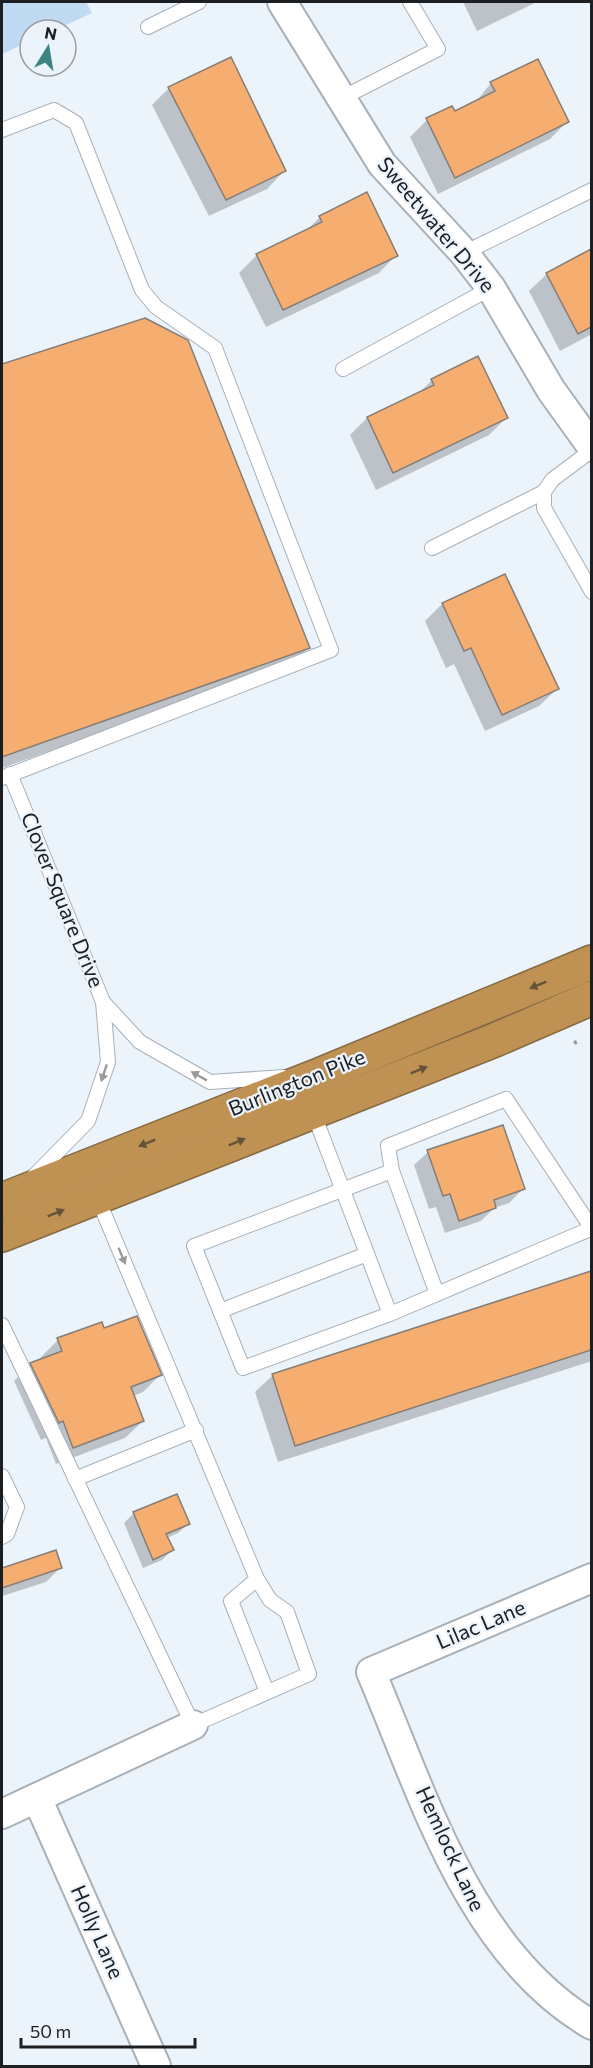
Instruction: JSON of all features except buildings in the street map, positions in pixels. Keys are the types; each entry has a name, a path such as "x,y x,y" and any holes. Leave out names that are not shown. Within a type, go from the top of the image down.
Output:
{"highway":[{"name":"Burlington Pike","path":"8,1198 319,1075 591,962"},
{"name":"Burlington Pike","path":"2,1235 313,1112 591,998"}],"street":[{"name":"Sweetwater Drive","path":"282,2 382,164 464,253 491,288 551,390 591,448"},
{"name":"Lilac Lane","path":"371,1671 591,1578"},
{"name":"Hemlock Lane","path":"371,1671 459,1878 487,1926 522,1968 579,2018 591,2025"},
{"path":"2,1814 193,1725"},
{"name":"Holly Lane","path":"37,1798 156,2067"}],"lane":[{"path":"148,27 199,2"},
{"path":"342,98 438,49 410,2"},
{"path":"2,130 54,110 76,123 142,290 156,307 215,348 331,650 6,776"},
{"path":"464,253 591,190"},
{"path":"343,369 491,288"},
{"path":"432,548 544,492 552,480 591,448"},
{"path":"544,492 544,508 591,592"},
{"name":"Clover Square Drive","path":"6,776 104,1002 140,1042 210,1082 319,1075"},
{"name":"Clover Square Drive","path":"8,1198 88,1121 108,1062 104,1002"},
{"path":"392,1171 342,1188 194,1246 243,1368 390,1314 591,1229 506,1099 388,1146 392,1171 437,1294"},
{"path":"313,1112 390,1314"},
{"path":"2,1325 193,1725 309,1674 287,1612 270,1600 257,1579 97,1197"},
{"path":"220,1311 367,1254"},
{"path":"75,1479 196,1430"},
{"path":"2,1476 17,1507 7,1534 2,1537"},
{"path":"257,1579 231,1601 267,1692"}],"path":[{"path":"574,1043 579,1041"}],"shaded area":[{"path":"2,2 86,2 92,13 78,19 18,18 18,47 2,54"}]}
